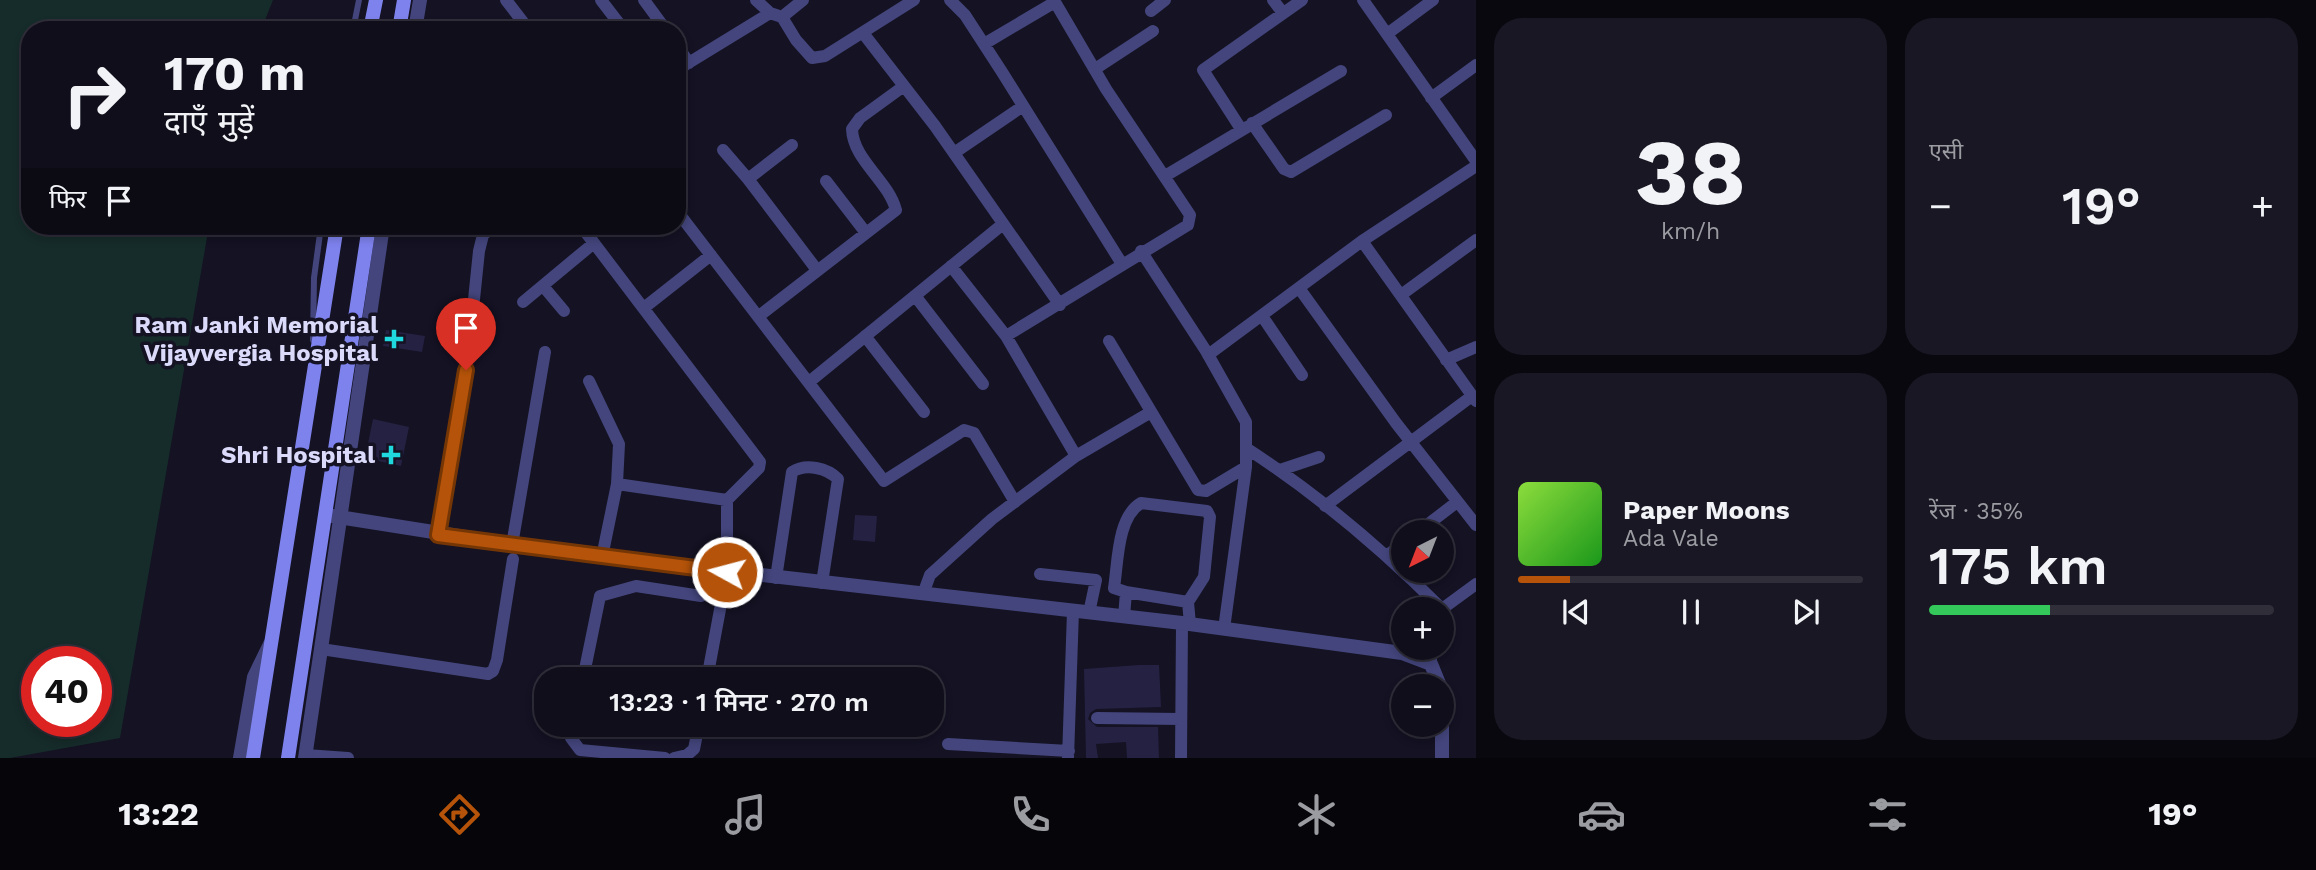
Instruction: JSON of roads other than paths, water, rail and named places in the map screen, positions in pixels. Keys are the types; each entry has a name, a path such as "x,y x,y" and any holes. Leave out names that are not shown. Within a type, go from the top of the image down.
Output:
{"main road":[{"path":"372,21 376,0"},
{"path":"400,21 404,0"},
{"path":"253,758 335,235"},
{"path":"288,758 332,516 368,235"}],"street":[{"path":"417,21 421,0"},
{"path":"506,0 521,21"},
{"path":"601,0 617,21"},
{"path":"644,0 659,21"},
{"path":"757,0 776,15 812,58 825,56 914,0"},
{"path":"686,64 803,0"},
{"path":"950,0 965,15 984,44 1122,264"},
{"path":"1151,10 1165,0"},
{"path":"1273,0 1283,13"},
{"path":"1302,0 1203,70 1246,126 1284,169 1291,172 1386,115"},
{"path":"1363,0 1474,154"},
{"path":"1387,34 1433,0"},
{"path":"984,44 1056,1 1095,69 1189,215 1188,225 1141,251 1060,305 1006,336"},
{"path":"1095,69 1153,31"},
{"path":"863,33 954,153 1060,305"},
{"path":"1431,97 1476,65"},
{"path":"1165,176 1340,71"},
{"path":"759,316 896,210 885,186 852,140 852,129 860,118 904,86"},
{"path":"954,153 1023,106"},
{"path":"748,179 792,145"},
{"path":"723,150 817,270"},
{"path":"1208,355 1362,240 1476,166"},
{"path":"827,181 866,233"},
{"path":"686,223 809,382 879,484 964,430 974,433 1015,502"},
{"path":"809,382 1003,224"},
{"path":"348,758 305,757 321,649 332,516 381,235"},
{"path":"438,535 470,348 479,251 483,235"},
{"path":"587,235 760,461 759,468 727,499 727,572 709,667"},
{"path":"1325,506 1409,441 1474,399 1362,240"},
{"path":"1401,295 1476,240"},
{"path":"523,302 594,243"},
{"path":"1141,251 1208,355 1246,422 1246,467 1224,629"},
{"path":"645,307 711,255"},
{"path":"951,266 1006,336 1076,456"},
{"path":"543,286 564,311"},
{"path":"1299,288 1409,441 1476,525"},
{"path":"916,297 983,384"},
{"path":"1262,316 1302,375"},
{"path":"865,336 924,412"},
{"path":"1109,341 1198,490 1206,491 1246,467"},
{"path":"1446,360 1476,347"},
{"path":"321,649 488,674 493,671 497,660 545,352"},
{"path":"589,381 619,444 617,484 602,557"},
{"path":"923,594 930,575 959,545 1076,456 1152,412"},
{"path":"1246,448 1280,470 1325,506 1386,556 1429,597"},
{"path":"1280,470 1319,457"},
{"path":"776,578 792,472 799,468 821,469 838,479 822,583"},
{"path":"617,484 727,499"},
{"path":"1434,520 1457,502"},
{"path":"1181,758 1188,602 1204,577 1210,517 1207,511 1141,503 1137,505 1125,524 1114,588 1188,602"},
{"path":"1040,574 1096,580 1111,571 1125,510"},
{"path":"332,516 513,552 602,557 1089,612 1402,653 1431,664"},
{"path":"1386,556 1391,552"},
{"path":"1089,612 1096,580"},
{"path":"1454,600 1476,584"},
{"path":"585,667 600,596 636,586 701,596"},
{"path":"1124,617 1126,592"},
{"path":"947,744 1069,754 1073,611"},
{"path":"240,758 254,677 270,644"},
{"path":"1431,660 1435,674"},
{"path":"1097,718 1181,719"},
{"path":"570,737 580,750 665,758"},
{"path":"674,758 687,755 694,749 696,737"},
{"path":"1442,737 1442,758"}],"lane":[{"path":"355,21 359,0"},
{"path":"356,16 365,21"},
{"path":"314,360 314,278 320,235"}],"place":[{"name":"Ram Janki Memorial Vijayvergia Hospital","path":"394,339"},
{"name":"Shri Hospital","path":"391,455"}]}
